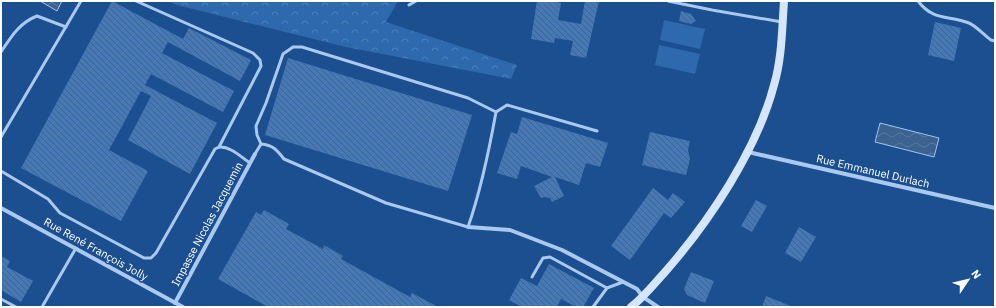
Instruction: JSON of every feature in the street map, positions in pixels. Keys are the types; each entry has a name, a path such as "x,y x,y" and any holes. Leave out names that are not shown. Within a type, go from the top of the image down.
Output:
{"street":[{"path":"631,307 639,302 680,255 702,226 748,152 767,108 775,84 780,54 784,1"},
{"name":"Rue Emmanuel Durlach","path":"748,152 995,208"},
{"name":"Impasse Nicolas Jacquemin","path":"175,303 255,154"},
{"name":"Rue René François Jolly","path":"1,208 183,307"},
{"path":"468,227 510,230 562,250 637,289 639,302"},
{"path":"639,302 658,307"}],"lane":[{"path":"1,137 81,1"},
{"path":"1,170 48,199 60,213 144,258 149,258 156,253 215,149 219,147 261,66 260,60 253,53 136,1"},
{"path":"409,5 416,1"},
{"path":"668,1 782,22"},
{"path":"918,1 925,10 931,14 970,23 991,40 995,41"},
{"path":"1,52 18,27 36,16 66,27"},
{"path":"261,144 257,135 256,126 266,103 282,54 293,47 302,47 468,98 496,112"},
{"path":"261,144 270,145 277,149 284,159 386,203 468,227 474,210 489,151 496,112 507,105 597,131"},
{"path":"255,154 261,144"},
{"path":"219,147 232,150 250,163"},
{"path":"42,307 76,248"},
{"path":"532,277 543,258 550,257 607,288"},
{"path":"593,307 607,288 623,282"},
{"path":"1,299 16,307"}],"green space":[{"path":"167,1 398,1 386,22 517,65 511,79 346,47 177,5"},
{"path":"664,20 705,29 700,49 660,40"},
{"path":"659,45 700,54 695,74 655,65"}],"water":[{"path":"40,1 62,1 57,11"},
{"path":"880,123 939,138 934,157 875,142"}],"building":[{"path":"112,1 183,39 189,28 251,60 240,81 168,42 162,53 234,91 223,112 151,74 145,85 217,123 190,174 128,140 151,96 141,91 109,150 148,171 121,221 21,168"},
{"path":"537,1 552,1 561,3 558,20 581,24 585,1 599,1 586,58 570,55 573,41 555,38 554,43 531,39"},
{"path":"681,11 691,14 696,21 691,24 679,21"},
{"path":"935,22 961,28 954,61 928,55"},
{"path":"288,58 472,115 448,191 265,135"},
{"path":"522,117 608,143 600,167 586,163 579,185 555,177 564,196 552,202 550,198 541,198 534,186 552,177 521,166 517,179 497,173 511,132 517,134"},
{"path":"650,132 690,141 688,150 690,159 686,175 642,165"},
{"path":"653,188 668,200 673,193 685,202 671,218 664,213 630,260 611,246"},
{"path":"756,200 767,206 752,232 741,226"},
{"path":"264,210 289,224 286,229 323,249 324,245 343,256 341,259 410,297 412,293 438,307 268,307 218,279 256,212 261,215"},
{"path":"799,227 816,237 801,262 785,253"},
{"path":"1,256 10,261 7,267 33,281 21,302 1,290"},
{"path":"549,264 594,288 583,307 576,307 561,299 557,307 522,307 509,300 521,278 537,286"},
{"path":"691,272 714,281 705,303 687,295 684,289"},
{"path":"766,296 793,307 762,307"}]}
